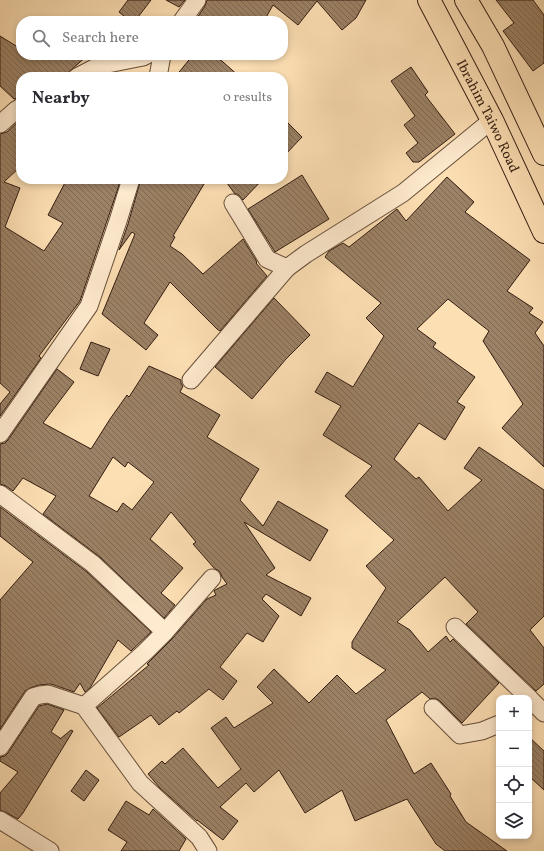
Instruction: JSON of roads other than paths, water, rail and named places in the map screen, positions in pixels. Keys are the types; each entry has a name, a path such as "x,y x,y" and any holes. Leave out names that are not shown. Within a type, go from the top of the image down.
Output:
{"main road":[{"name":"Ibrahim Taiwo Road","path":"429,0 492,120 544,232"},
{"path":"466,0 493,46 544,154"}],"street":[{"path":"186,16 197,0"},
{"path":"87,72 98,66 128,60"},
{"path":"159,72 161,60"},
{"path":"0,124 16,110"},
{"path":"191,380 287,268 306,254 403,192 492,120"},
{"path":"0,434 89,306 118,221 129,184"},
{"path":"233,203 267,259 287,268"},
{"path":"0,494 93,564 165,632"},
{"path":"84,706 145,652 165,632 212,578"},
{"path":"455,627 534,705"},
{"path":"0,747 33,697 40,694 48,694 84,706 140,783 199,837 208,851"},
{"path":"433,708 460,734 482,731 496,725"},
{"path":"0,820 50,851"}]}
